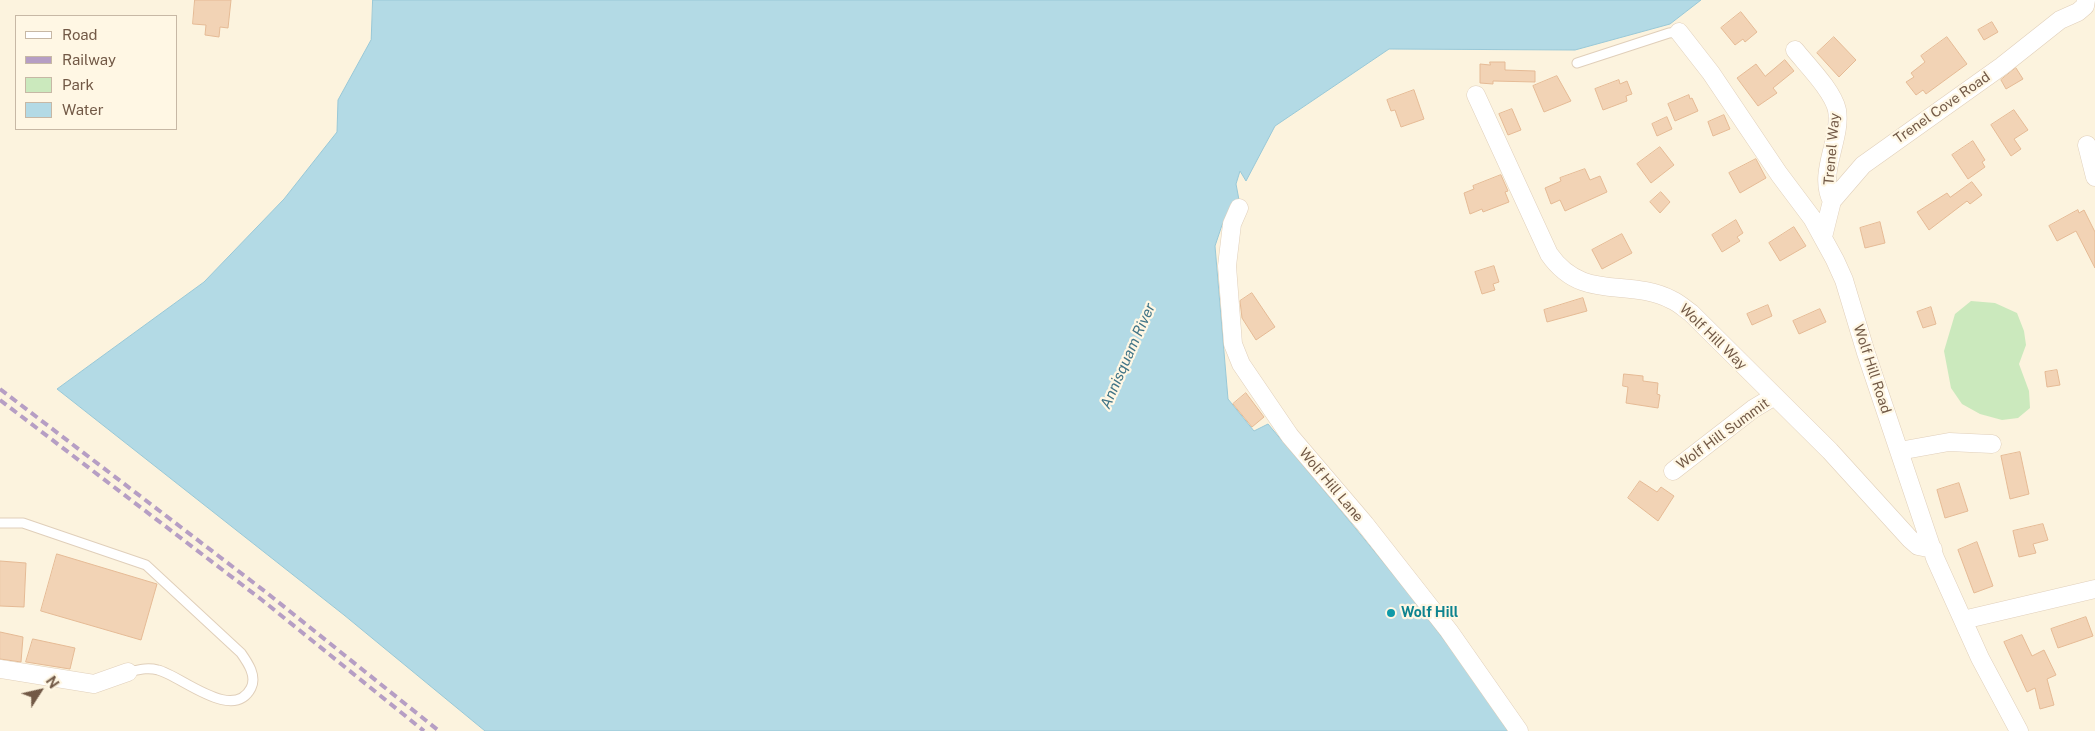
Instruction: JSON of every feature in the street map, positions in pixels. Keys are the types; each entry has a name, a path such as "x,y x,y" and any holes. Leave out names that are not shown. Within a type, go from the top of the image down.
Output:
{"street":[{"name":"Trenel Cove Road","path":"1823,237 1832,201 1857,171 1877,154 2002,66 2060,20 2078,12 2085,6 2086,0"},
{"name":"Wolf Hill Road","path":"1680,32 1711,73 1823,237 1844,280 1866,354 1932,549 1980,658 2019,731"},
{"name":"Trenel Way","path":"1795,50 1831,96 1837,112 1828,167 1828,193 1832,201"},
{"name":"Wolf Hill Way","path":"1476,95 1549,254 1560,268 1581,282 1652,293 1673,300 1691,314 1773,397 1830,451 1910,539 1918,546 1932,549"},
{"path":"2087,146 2095,177"},
{"name":"Wolf Hill Lane","path":"1239,208 1232,224 1227,266 1234,344 1241,364 1290,436 1365,524 1437,616 1519,731"},
{"name":"Wolf Hill Summit","path":"1673,471 1753,409 1773,397"},
{"path":"1899,452 1950,442 1992,444"},
{"path":"1962,620 2095,589"},
{"path":"0,669 94,684 128,672"}],"lane":[{"path":"1577,63 1680,32"},
{"path":"0,523 23,523 146,565 241,653 250,667 254,683 249,692 233,701 216,699 160,670 145,668 128,672"}],"green space":[{"path":"1971,301 1995,303 2017,313 2024,331 2026,345 2019,364 2029,391 2030,408 2018,418 2002,420 1980,414 1962,404 1951,388 1944,351 1955,314"}],"water":[{"name":"Annisquam River","path":"373,0 1701,0 1670,24 1575,50 1389,49 1275,126 1246,181 1240,171 1236,184 1239,200 1222,225 1215,246 1228,399 1254,431 1268,424 1423,612 1508,731 485,731 344,615 57,389 204,282 284,199 337,132 338,100 371,40"}],"building":[{"path":"195,0 231,0 228,28 220,27 219,37 205,35 206,25 193,24"},
{"path":"1741,12 1757,32 1745,42 1743,39 1735,45 1721,28"},
{"path":"1992,22 1998,32 1984,40 1978,30"},
{"path":"1834,37 1856,60 1839,77 1817,53"},
{"path":"1947,37 1967,64 1926,94 1923,90 1916,95 1906,82 1914,77 1911,73 1925,62 1921,56"},
{"path":"1785,60 1794,71 1773,88 1777,93 1758,106 1737,78 1756,64 1765,76"},
{"path":"1490,62 1505,62 1505,70 1535,71 1535,82 1493,81 1493,84 1480,83 1480,64 1490,65"},
{"path":"2016,68 2023,79 2006,89 2001,80"},
{"path":"1557,76 1571,101 1544,112 1533,86"},
{"path":"1619,80 1620,84 1627,81 1632,94 1626,96 1627,101 1603,110 1595,89"},
{"path":"1414,90 1424,119 1401,127 1395,110 1391,111 1387,100"},
{"path":"1689,95 1698,111 1675,121 1668,104"},
{"path":"1512,109 1521,130 1508,135 1499,114"},
{"path":"2014,110 2028,130 2014,139 2021,149 2011,156 1991,125"},
{"path":"1724,115 1730,129 1713,136 1708,122"},
{"path":"1667,117 1672,129 1657,136 1652,124"},
{"path":"1973,141 1985,160 1982,162 1985,167 1968,179 1952,155"},
{"path":"1660,147 1674,165 1651,183 1637,164"},
{"path":"1756,159 1766,178 1740,193 1729,173"},
{"path":"1585,169 1590,180 1600,176 1607,192 1565,211 1560,200 1551,204 1545,188 1561,181 1560,178"},
{"path":"1501,175 1508,191 1505,192 1509,202 1483,212 1482,209 1470,214 1464,193 1474,189 1473,186"},
{"path":"1972,182 1982,195 1970,204 1967,201 1929,230 1917,212 1947,193 1950,197"},
{"path":"1661,192 1670,202 1660,213 1650,202"},
{"path":"2078,210 2079,213 2084,210 2095,232 2095,268 2076,231 2057,241 2049,226"},
{"path":"1736,220 1743,233 1737,237 1740,241 1722,252 1712,235"},
{"path":"1880,222 1885,243 1865,248 1860,228"},
{"path":"1794,227 1806,246 1780,261 1769,243"},
{"path":"1622,234 1632,253 1602,269 1592,250"},
{"path":"1494,266 1499,282 1493,284 1495,290 1482,294 1475,272"},
{"path":"1252,293 1275,327 1256,340 1242,318 1240,301"},
{"path":"1583,298 1587,311 1547,322 1544,310"},
{"path":"1768,305 1772,316 1752,325 1747,314"},
{"path":"1931,307 1936,324 1923,328 1917,312"},
{"path":"1820,309 1826,322 1799,334 1793,321"},
{"path":"2057,370 2060,385 2047,387 2045,372"},
{"path":"1624,374 1643,376 1643,381 1658,383 1657,394 1660,395 1658,408 1626,403 1628,387 1623,386"},
{"path":"1246,393 1264,417 1252,427 1233,404"},
{"path":"2020,452 2029,494 2010,499 2001,456"},
{"path":"1640,481 1657,492 1661,487 1674,496 1658,521 1628,498"},
{"path":"1959,483 1968,511 1945,518 1937,490"},
{"path":"2043,524 2048,540 2033,544 2036,553 2019,557 2013,531"},
{"path":"1977,542 1993,586 1974,593 1958,550"},
{"path":"57,554 157,584 141,640 41,611"},
{"path":"0,561 26,563 24,607 0,606"},
{"path":"2086,617 2093,636 2058,648 2051,629"},
{"path":"0,632 23,637 21,662 0,659"},
{"path":"2022,635 2032,656 2044,650 2056,675 2047,679 2054,705 2040,709 2035,688 2027,692 2004,642"},
{"path":"33,639 75,648 70,669 26,662"}],"railway":[{"path":"0,389 267,593 439,731"},
{"path":"0,400 262,600 424,731"}],"place":[{"name":"Wolf Hill","path":"1391,613"}]}
